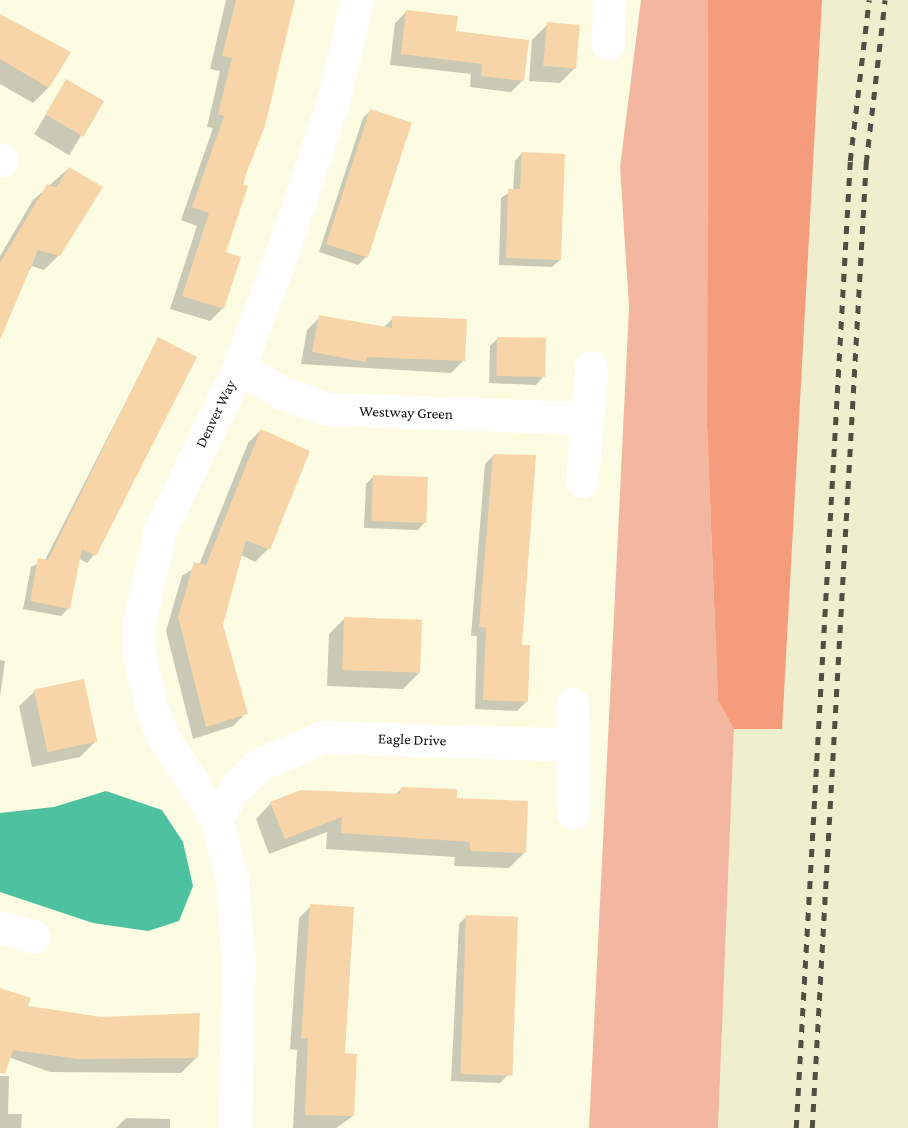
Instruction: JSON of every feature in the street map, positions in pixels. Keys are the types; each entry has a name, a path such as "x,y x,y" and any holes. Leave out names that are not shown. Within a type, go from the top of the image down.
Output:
{"street":[{"name":"Denver Way","path":"216,818 164,740 145,686 138,622 160,530 239,367 333,102 357,0"},
{"path":"608,43 609,0"},
{"name":"Westway Green","path":"239,367 282,393 328,409 584,418"},
{"path":"582,482 584,418 591,367"},
{"path":"572,704 573,813"},
{"name":"Eagle Drive","path":"216,818 235,788 260,764 323,737 573,745"},
{"path":"216,818 235,904 235,1128"},
{"path":"0,927 34,937"}],"shaded area":[{"path":"641,0 708,0 707,426 718,701 734,729 718,1128 589,1128 629,307 620,167"},
{"path":"708,0 908,0 908,1128 718,1128 734,729"},
{"path":"708,0 822,0 782,729 734,729 718,701 707,426"}],"water":[{"path":"106,791 162,810 183,842 193,886 179,921 148,931 93,923 0,892 0,813 54,807"}],"building":[{"path":"236,0 295,0 265,126 242,184 248,186 226,252 241,257 224,309 182,296 209,213 192,207 224,116 218,114 232,58 222,56"},
{"path":"406,10 458,16 456,31 529,40 524,81 481,76 482,64 401,54"},
{"path":"0,14 71,52 49,88 0,59"},
{"path":"547,22 580,25 576,69 543,66"},
{"path":"66,79 104,101 84,137 46,115"},
{"path":"370,109 412,123 368,258 326,244"},
{"path":"522,152 565,154 561,260 506,258 508,189 520,189"},
{"path":"69,167 103,187 60,256 38,250 0,340 0,263 47,184 56,188"},
{"path":"319,315 392,328 392,316 467,319 465,361 367,357 366,362 312,352"},
{"path":"158,337 197,357 96,556 82,549 70,609 30,601 38,558 48,560"},
{"path":"497,337 546,338 545,377 496,376"},
{"path":"261,429 310,451 270,550 246,540 223,625 248,714 206,727 178,617 194,562 206,565"},
{"path":"493,454 536,455 522,645 530,645 528,702 483,700 486,628 479,627"},
{"path":"373,475 428,477 426,523 371,521"},
{"path":"344,617 422,620 420,673 342,670"},
{"path":"84,679 97,742 47,752 34,690"},
{"path":"401,787 457,789 457,798 528,801 526,853 470,851 470,842 341,833 342,817 285,839 270,802 301,790 400,794"},
{"path":"310,904 354,907 345,1053 357,1054 354,1116 305,1115 308,1038 301,1038"},
{"path":"466,915 518,917 512,1076 460,1074"},
{"path":"0,988 31,998 28,1006 102,1017 200,1013 198,1058 78,1059 13,1050 5,1074 0,1073"}],"railway":[{"path":"796,1128 850,161 869,0"},
{"path":"812,1128 866,163 885,0"}]}
